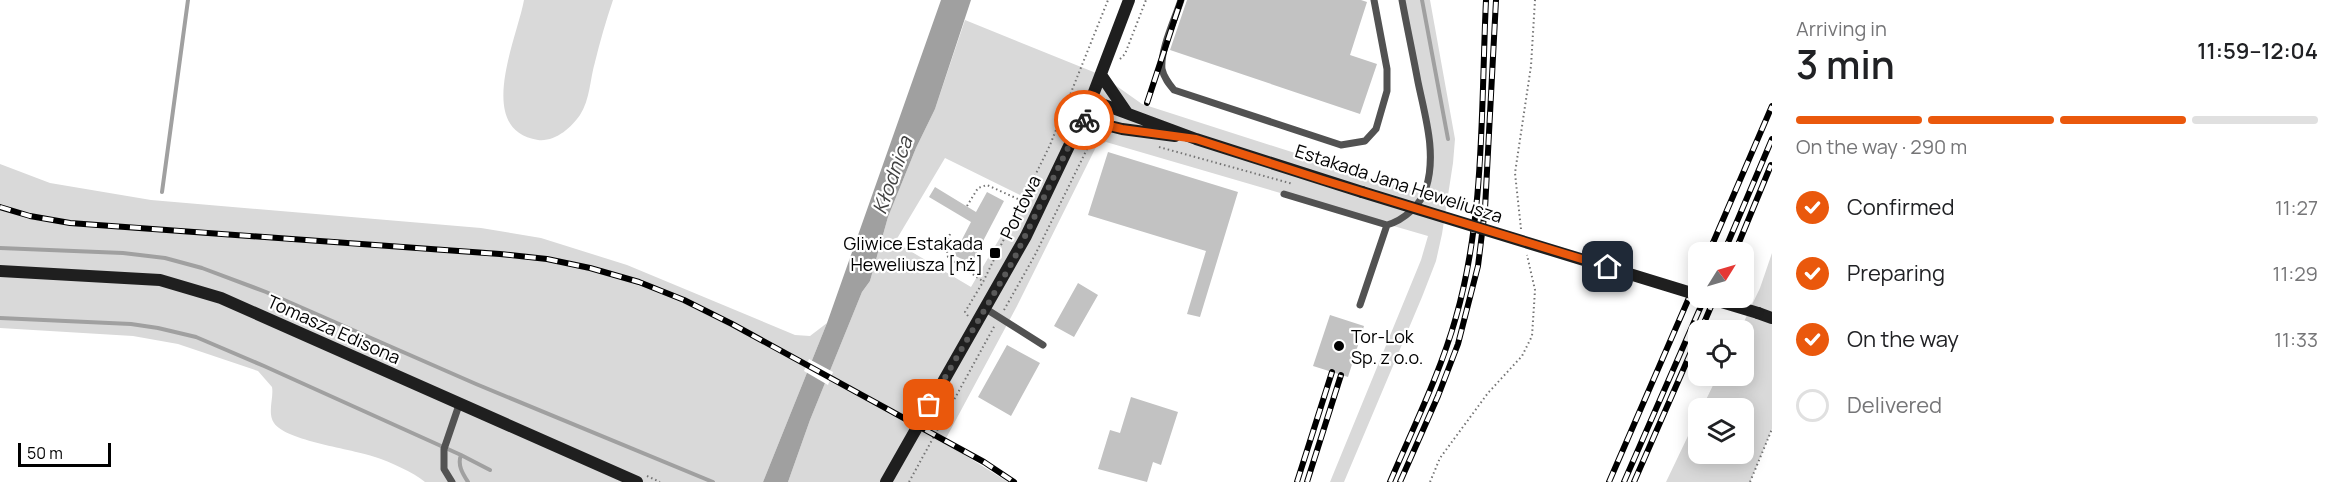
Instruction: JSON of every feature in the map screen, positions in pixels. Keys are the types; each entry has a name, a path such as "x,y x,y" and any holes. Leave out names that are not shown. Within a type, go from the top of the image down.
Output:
{"street":[{"name":"Portowa","path":"886,482 997,290 1039,209 1091,100 1129,0"},
{"path":"1101,75 1127,112"},
{"name":"Estakada Jana Heweliusza","path":"1091,100 1196,139 1688,292"},
{"path":"1082,119 1122,129 1196,139"},
{"name":"Tomasza Edisona","path":"0,272 160,280 221,298 637,482"},
{"path":"1741,308 1772,318"}],"lane":[{"path":"1181,0 1164,51 1162,69 1166,81 1174,90 1341,145 1365,141 1376,129 1387,91 1387,69 1374,0"},
{"path":"1284,194 1387,225 1412,211 1426,190 1429,176 1429,138 1402,0"},
{"path":"1360,305 1387,225"},
{"path":"986,309 1044,345"},
{"path":"452,482 444,469 445,446 459,405"}],"path":[{"path":"976,324 965,312 983,282 1050,145 1108,0"},
{"path":"1120,59 1125,54 1146,0"},
{"path":"909,482 1035,255 1089,143 1107,135"},
{"path":"1153,146 1294,184"},
{"path":"967,206 978,188 983,185 995,187 1039,209"},
{"path":"950,234 946,246 948,257 997,290"},
{"path":"1750,482 1772,429"}],"shaded area":[{"path":"524,0 613,0 583,109 567,129 544,140 519,133 508,119 504,102 504,81 508,59"},
{"path":"1399,0 1430,0 1455,139 1453,163 1436,261 1344,482 1330,482 1421,260 1428,236 1106,142 1096,147 1017,306 944,442 1008,482 788,482 810,420 862,292 870,281 888,217 916,148 935,109 965,20 1101,75 1142,104 1423,194 1426,171 1424,122","holes":["945,158 1024,197 971,287 895,242"]},
{"path":"0,164 50,183 151,200 481,228 541,238 627,265 795,335 810,336 827,323 763,482 425,482 408,471 381,459 305,440 281,429 274,423 271,415 272,387 258,371 178,344 133,336 0,328"},
{"path":"1772,253 1772,429 1750,482 1666,482 1688,436 1688,464 1754,464 1754,398 1707,398 1713,386 1754,386 1754,320 1745,320 1750,308 1754,308 1754,301"}],"water":[{"name":"Kłodnica","path":"941,0 971,0 935,109 916,148 888,217 870,281 862,292 810,420 788,482 763,482 827,323"}],"pier":[{"path":"809,359 833,372 828,385 804,371"}],"building":[{"path":"1187,0 1361,0 1367,2 1350,55 1377,64 1360,114 1170,50"},
{"path":"1108,152 1238,192 1200,317 1187,314 1206,251 1088,215"},
{"path":"935,187 976,212 987,192 1004,201 971,264 954,255 971,222 929,197"},
{"path":"1078,283 1098,295 1074,337 1054,326"},
{"name":"Tor-Lok Sp. z o.o.","path":"1330,315 1364,326 1348,377 1313,366"},
{"path":"1007,345 1040,363 1011,416 978,397"},
{"path":"1131,397 1178,412 1161,465 1153,462 1147,482 1098,469 1110,430 1120,433"}],"waterway":[{"path":"162,192 188,0"},
{"path":"1422,0 1448,139"},
{"path":"0,248 123,253 165,258 202,268 266,292 476,384 713,482"},
{"path":"0,318 131,324 196,337 461,455"},
{"path":"468,482 460,466 461,455 490,470"}],"railway":[{"path":"1147,103 1181,0"},
{"path":"1390,482 1442,359 1456,317 1465,279 1477,200 1486,0"},
{"path":"1400,482 1458,344 1478,266 1485,209 1496,0"},
{"path":"1713,242 1772,106"},
{"path":"1728,242 1772,139"},
{"path":"1739,242 1771,165"},
{"path":"0,207 30,216 70,223 500,254 547,259 590,268 639,282 684,300 732,324 984,462 1014,482"},
{"path":"1609,482 1688,300"},
{"path":"1624,482 1700,308"},
{"path":"1705,320 1710,308"},
{"path":"1634,482 1688,359"},
{"path":"1297,482 1332,372"},
{"path":"1307,482 1341,375"}],"way so far":[{"path":"929,405 1013,261 1082,119 1084,120"}],"place":[{"name":"Gliwice Estakada Heweliusza [nż]","path":"995,253"},
{"name":"Tor-Lok Sp. z o.o.","path":"1339,346"}],"route":[{"path":"1084,120 1122,129 1196,139 1608,267"}]}
